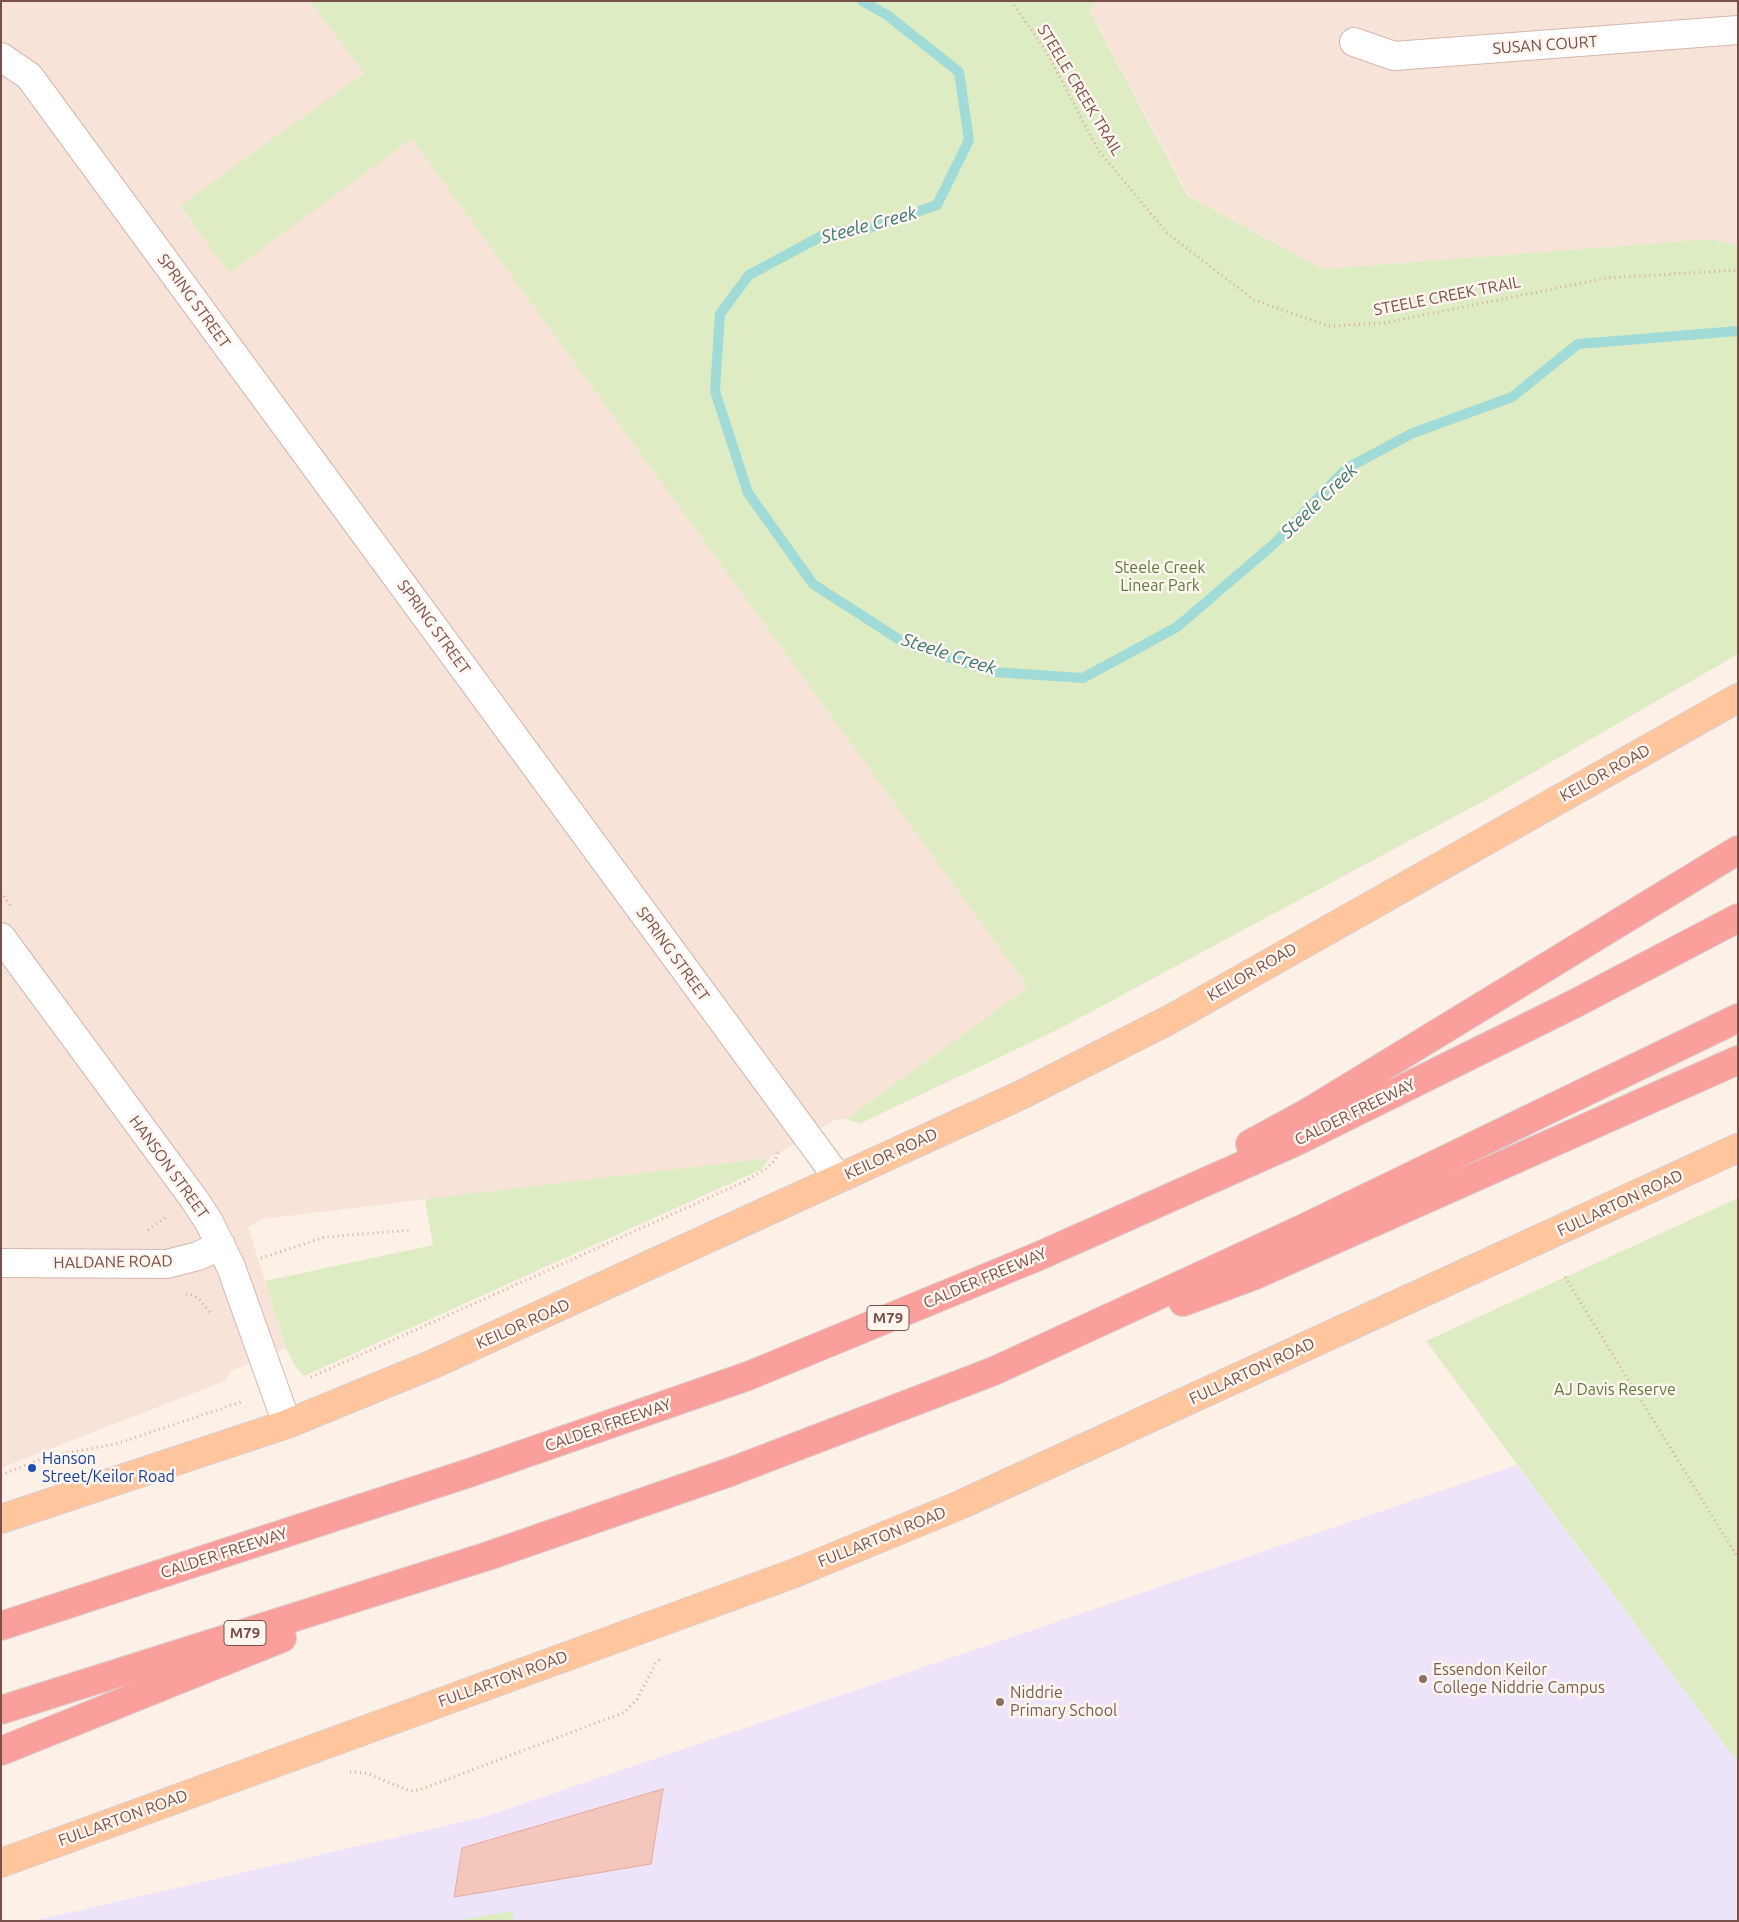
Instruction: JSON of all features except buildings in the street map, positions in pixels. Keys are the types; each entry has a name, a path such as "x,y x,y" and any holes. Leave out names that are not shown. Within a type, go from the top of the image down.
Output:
{"highway":[{"path":"1039,1256 1307,1113 1738,850"},
{"name":"CALDER FREEWAY","path":"1,1626 469,1473 748,1376 1039,1256 1295,1142 1574,1004 1738,918"},
{"name":"M79","path":"1,1710 488,1556 730,1472 994,1371 1302,1229 1738,1018"},
{"path":"994,1371 1253,1276 1738,1060"},
{"path":"1,1751 488,1556"}],"main road":[{"name":"KEILOR ROAD","path":"1,1518 287,1424 431,1365 1021,1095 1169,1020 1738,698"},
{"name":"FULLARTON ROAD","path":"1,1863 768,1583 872,1542 996,1489 1738,1148"}],"street":[{"name":"SUSAN COURT","path":"1354,42 1394,56 1738,30"},
{"name":"SPRING STREET","path":"1,57 29,76 838,1178"},
{"name":"HANSON STREET","path":"1,937 209,1222 226,1256 287,1424"},
{"name":"HALDANE ROAD","path":"1,1262 167,1264 198,1256 226,1256"}],"path":[{"name":"STEELE CREEK TRAIL","path":"1011,1 1046,51 1098,150 1167,233 1254,300 1329,326 1384,324 1606,278 1738,270"},
{"path":"1,1475 49,1456 116,1444 223,1406 276,1392 746,1180 767,1168 775,1160 782,1144 804,1133"},
{"path":"146,1231 166,1217 161,1209"},
{"path":"226,1256 325,1237 412,1230"},
{"path":"1565,1277 1738,1558"},
{"path":"180,1293 194,1295 209,1310 214,1319"}],"shaded area":[{"path":"1,1 310,1 364,73 180,207 229,272 412,139 1028,987 847,1119 837,1119 770,1158 262,1219 248,1227 286,1348 231,1371 225,1381 1,1468"},
{"path":"1097,1 1738,1 1738,246 1711,239 1323,269 1189,196 1089,9"},
{"path":"1517,1465 1738,1763 1738,1921 33,1921 484,1817"}],"green space":[{"name":"Steele Creek Linear Park","path":"310,1 1097,1 1089,10 1188,196 1323,269 1711,239 1738,246 1738,654 1489,798 1059,1029 859,1124 847,1119 1028,987 412,139 229,273 180,206 364,73"},
{"path":"770,1158 760,1170 304,1376 295,1366 286,1348 265,1281 433,1245 425,1199"},
{"name":"AJ Davis Reserve","path":"1738,1198 1738,1763 1426,1341"},
{"path":"512,1911 514,1921 466,1921 465,1919"}],"waterway":[{"name":"Steele Creek","path":"862,1 887,15 959,72 969,140 937,205 866,229 829,232 749,275 720,314 715,391 748,493 813,584 903,642 993,672 1083,678 1177,627 1275,543 1347,468 1413,433 1512,397 1578,344 1738,331"}],"place":[{"name":"Hanson Street/Keilor Road","path":"32,1468"},
{"name":"Essendon Keilor College Niddrie Campus","path":"1423,1679"},
{"name":"Niddrie Primary School","path":"1000,1702"}]}
